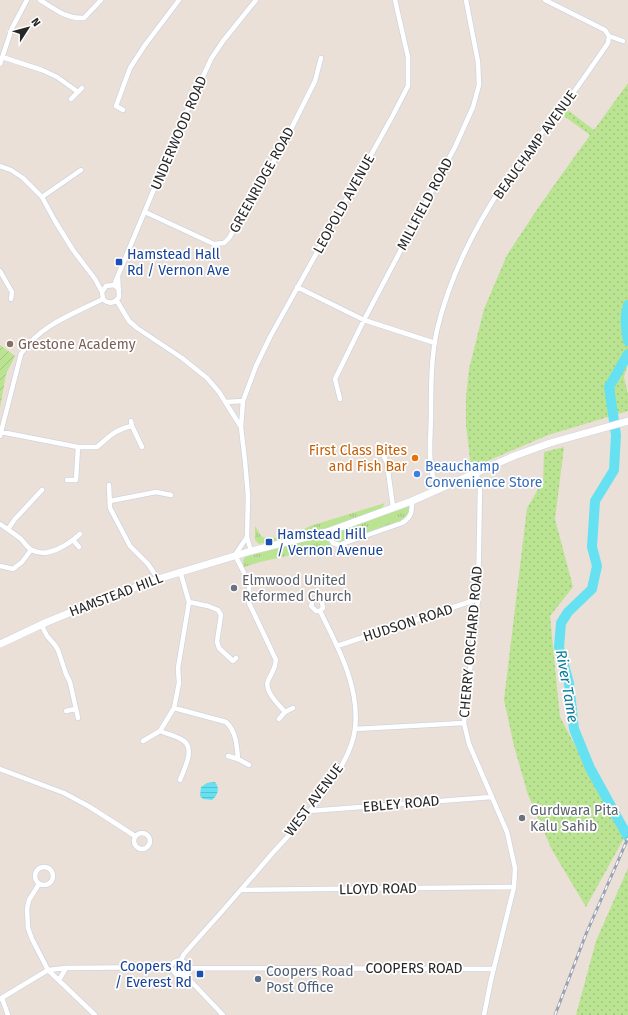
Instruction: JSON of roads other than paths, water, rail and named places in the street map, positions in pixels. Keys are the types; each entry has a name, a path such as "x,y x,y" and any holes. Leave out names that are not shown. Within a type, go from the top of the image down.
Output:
{"main road":[{"name":"HAMSTEAD HILL","path":"0,644 41,624 180,571 250,551 327,532 412,501 514,456 550,443 626,422"}],"street":[{"path":"0,64 12,28 27,0"},
{"path":"40,0 67,17 77,18 84,18 100,0"},
{"path":"124,110 116,106 130,68 145,45 179,0"},
{"name":"UNDERWOOD ROAD","path":"111,285 118,275 182,122 211,59 223,41 256,0"},
{"name":"LEOPOLD AVENUE","path":"240,427 244,401 256,366 266,344 408,86 408,57 395,0"},
{"name":"MILLFIELD ROAD","path":"340,399 335,379 364,320 455,147 473,107 479,85 478,62 466,0"},
{"path":"545,0 605,30 609,36 623,41"},
{"name":"BEAUCHAMP AVENUE","path":"438,489 433,480 431,466 431,397 435,343 444,305 455,274 469,240 505,181 564,106 608,43 609,36"},
{"path":"2,57 42,70 78,92"},
{"name":"GREENRIDGE ROAD","path":"145,212 214,244 224,243 229,238 284,142 315,81 321,58"},
{"path":"71,99 82,88"},
{"path":"0,166 11,170 23,178 42,196 73,250 95,279 102,292 103,299 109,303 116,301 120,294 119,289 95,279"},
{"path":"42,196 81,170"},
{"path":"0,271 12,292 11,299"},
{"name":"UNDERWOOD ROAD","path":"118,275 119,289"},
{"path":"102,292 104,288 111,285"},
{"path":"297,287 364,320 435,343"},
{"path":"103,299 42,330 26,346 21,354 0,434 78,446 97,447 110,434 124,427 132,426"},
{"path":"116,301 129,321 137,328 182,358 207,378 226,402 240,427 246,461 247,537 250,551"},
{"path":"226,402 244,401"},
{"path":"131,421 142,447"},
{"path":"378,444 387,463 393,508"},
{"path":"67,480 76,480 78,446"},
{"name":"CHERRY ORCHARD ROAD","path":"476,472 480,487 478,599 464,723 469,744 507,832 515,862 514,887 484,1015"},
{"path":"109,485 110,508 130,546 148,564 158,579"},
{"path":"8,529 15,519 39,495 42,490"},
{"path":"34,491 39,495"},
{"path":"110,501 156,492 171,495"},
{"path":"327,532 333,543 339,545 402,523 408,519 411,514 412,501"},
{"path":"0,524 22,540 31,550 40,553 50,552 73,540 80,534"},
{"path":"247,537 235,555 249,583 249,603 276,660 276,668 267,682 268,690 285,712"},
{"path":"73,540 79,546"},
{"path":"0,566 13,569 22,562 31,550"},
{"path":"143,741 160,731 174,708 179,683 178,668 189,602 180,571"},
{"name":"HUDSON ROAD","path":"337,646 478,599"},
{"path":"189,602 218,610 221,615 216,642 219,648 233,661 236,658"},
{"name":"WEST AVENUE","path":"181,960 184,954 309,811 336,776 349,749 355,729 355,707 350,680 337,646 320,611"},
{"path":"41,624 47,636 58,650 70,682 78,718"},
{"path":"174,708 226,722 233,732 236,741 238,759"},
{"path":"279,719 285,712 293,708"},
{"path":"66,711 75,709"},
{"path":"355,729 464,723"},
{"path":"160,731 184,741 189,748 189,754 180,780"},
{"path":"228,756 249,765"},
{"path":"0,769 64,793 90,807 135,836"},
{"name":"EBLEY ROAD","path":"309,811 492,797"},
{"path":"43,867 51,870 53,880 50,884 45,886 38,884 34,877 38,869 43,867"},
{"path":"38,884 29,900 27,909 28,928 32,939 48,970 95,1015"},
{"name":"LLOYD ROAD","path":"241,890 514,887"},
{"path":"170,967 172,963 181,960 189,968 185,975"},
{"path":"8,1015 1,998 48,970 66,968 170,967 176,974 185,975 223,1015"},
{"path":"59,980 66,968"},
{"name":"COOPERS ROAD","path":"189,968 494,968"}],"water":[{"path":"215,782 218,789 216,796 212,800 203,799 200,796 201,787 207,783"}],"waterway":[{"name":"River Tame","path":"628,305 626,319 628,341"},
{"name":"River Tame","path":"628,354 609,387 616,435 614,470 595,501 592,547 597,566 592,589 568,612 561,623 559,647 569,683 574,729 590,768 628,837"}],"railway":[{"path":"555,1015 586,934 628,838"}],"place":[{"name":"Hamstead Hall Rd / Vernon Ave","path":"119,262"},
{"name":"Grestone Academy","path":"10,344"},
{"name":"First Class Bites and Fish Bar","path":"415,458"},
{"name":"Beauchamp Convenience Store","path":"417,474"},
{"name":"Hamstead Hill / Vernon Avenue","path":"269,542"},
{"name":"Elmwood United Reformed Church","path":"234,588"},
{"name":"Gurdwara Pita Kalu Sahib","path":"522,818"},
{"name":"Coopers Rd / Everest Rd","path":"200,974"},
{"name":"Coopers Road Post Office","path":"258,979"}]}
